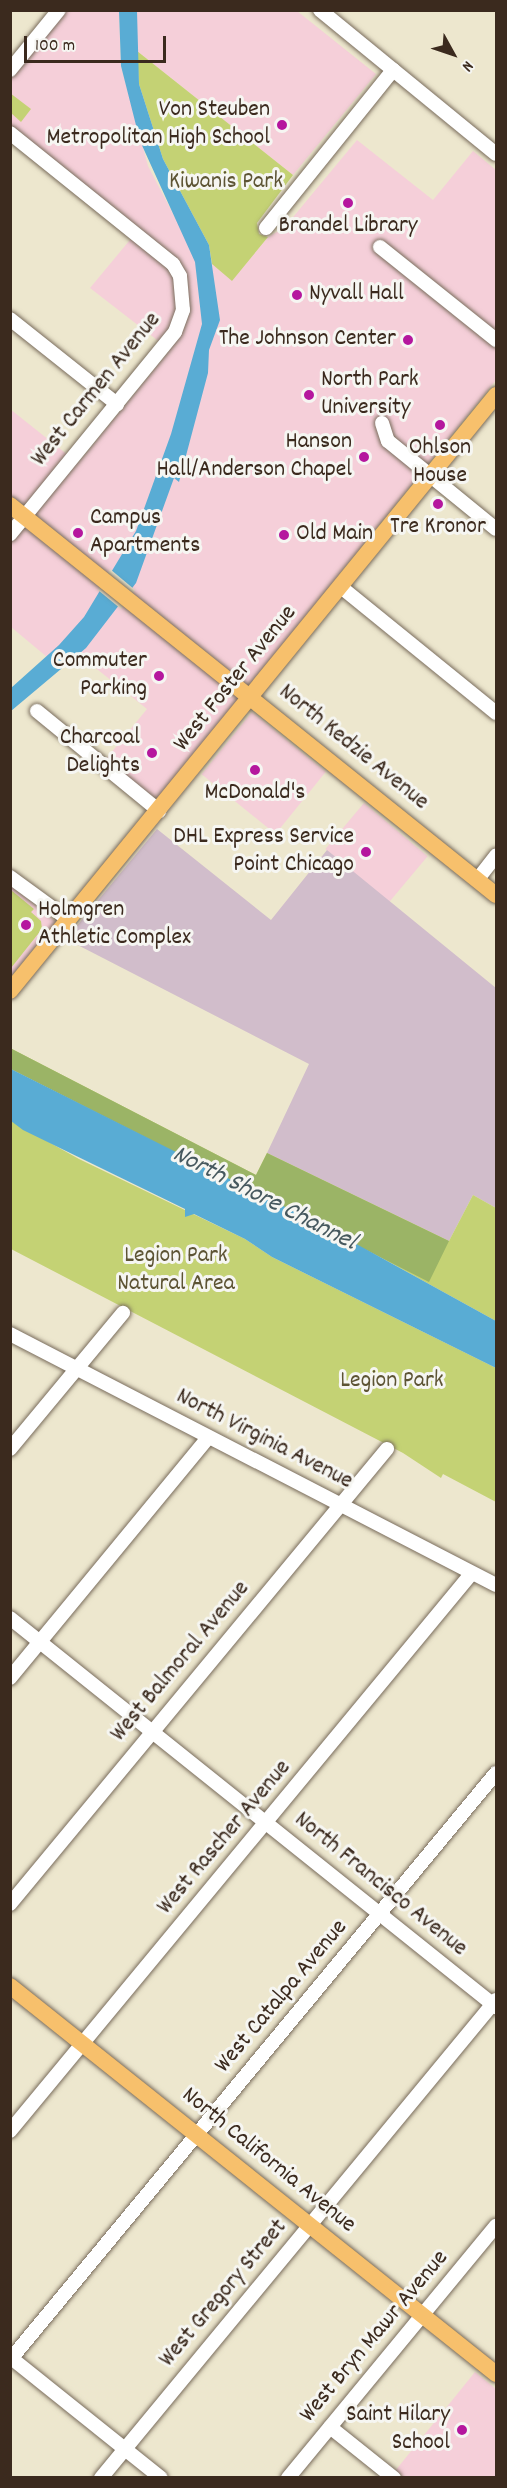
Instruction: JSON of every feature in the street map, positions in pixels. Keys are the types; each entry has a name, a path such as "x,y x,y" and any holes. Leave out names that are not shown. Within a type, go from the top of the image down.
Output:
{"main road":[{"name":"West Foster Avenue","path":"10,991 496,395"},
{"name":"North Kedzie Avenue","path":"10,505 496,895"},
{"name":"North California Avenue","path":"10,1986 496,2374"}],"street":[{"path":"10,70 59,10"},
{"path":"320,10 496,154"},
{"path":"266,228 393,70"},
{"name":"West Carmen Avenue","path":"10,134 173,264 180,276 183,310 181,321 163,348 10,534"},
{"path":"380,247 496,340"},
{"path":"10,319 117,404"},
{"path":"381,423 388,441 496,529"},
{"path":"341,587 496,712"},
{"path":"37,711 159,811"},
{"path":"477,880 496,856"},
{"path":"10,877 69,920"},
{"path":"10,1449 123,1313"},
{"name":"North Virginia Avenue","path":"10,1334 496,1585"},
{"path":"10,1678 208,1438"},
{"name":"West Balmoral Avenue","path":"10,1904 387,1449"},
{"name":"West Rascher Avenue","path":"10,2131 472,1573"},
{"name":"North Francisco Avenue","path":"10,1618 495,2004"},
{"name":"West Catalpa Avenue","path":"11,2358 496,1773"},
{"name":"West Gregory Street","path":"101,2478 495,2004"},
{"name":"West Bryn Mawr Avenue","path":"288,2478 496,2226"},
{"path":"11,2358 161,2478"},
{"path":"330,2427 394,2478"}],"shaded area":[{"name":"North Park University","path":"65,11 119,11 121,66 148,166 190,246 232,280 268,237 284,228 357,140 433,200 473,151 496,170 496,380 152,806 102,764 147,709 63,642 47,657 11,627 10,409 78,463 170,350 90,288 139,229 11,127 11,76"},
{"name":"Von Steuben Metropolitan High School","path":"137,11 297,11 376,74 293,175 137,51"},
{"path":"252,712 326,772 275,834 202,774"},
{"path":"364,803 428,856 389,902 325,849"},
{"path":"157,829 271,920 327,850 496,988 496,1208 473,1195 449,1241 267,1153 309,1064 66,939"},
{"name":"Holmgren Athletic Complex","path":"11,886 56,922 11,976"},
{"name":"Saint Hilary School","path":"475,2372 496,2389 496,2477 404,2477 395,2471"}],"green space":[{"name":"Kiwanis Park","path":"137,51 293,175 257,223 259,234 268,237 232,281 212,264 209,245 163,159 139,84"},
{"path":"10,93 31,109 21,122 11,113"},
{"name":"Holmgren Athletic Complex","path":"11,890 34,909 31,912 41,921 42,929 11,968"},
{"name":"Legion Park","path":"10,1048 256,1175 267,1153 449,1241 473,1195 496,1208 496,1321 331,1230 11,1069"},
{"name":"Legion Park","path":"10,1048 256,1175 267,1153 449,1241 429,1282 11,1069"},
{"name":"Legion Park","path":"11,1121 79,1159 245,1239 272,1257 496,1368 496,1502 443,1474 441,1478 403,1453 11,1249"}],"water":[{"path":"119,11 137,11 139,84 163,159 209,245 220,320 209,350 208,373 179,482 174,478 136,583 86,648 11,711 11,688 59,645 84,617 136,531 171,434 202,324 195,262 140,141 121,66"},
{"name":"North Shore Channel","path":"11,1069 331,1230 496,1321 496,1368 272,1257 245,1239 194,1214 185,1217 185,1209 23,1130 11,1121"}],"pier":[{"path":"110,569 135,590 121,609 98,590"}],"place":[{"name":"Von Steuben Metropolitan High School","path":"282,125"},
{"name":"Brandel Library","path":"348,203"},
{"name":"Nyvall Hall","path":"297,295"},
{"name":"The Johnson Center","path":"408,340"},
{"name":"North Park University","path":"309,395"},
{"name":"Ohlson House","path":"440,425"},
{"name":"Hanson Hall/Anderson Chapel","path":"364,457"},
{"name":"Tre Kronor","path":"438,504"},
{"name":"Campus Apartments","path":"78,533"},
{"name":"Old Main","path":"284,535"},
{"name":"Commuter Parking","path":"159,676"},
{"name":"Charcoal Delights","path":"152,753"},
{"name":"McDonald's","path":"255,770"},
{"name":"DHL Express Service Point Chicago","path":"366,852"},
{"name":"Holmgren Athletic Complex","path":"26,925"},
{"name":"Saint Hilary School","path":"462,2430"}],"park label":[{"name":"Legion Park Natural Area","path":"176,1271"}]}
